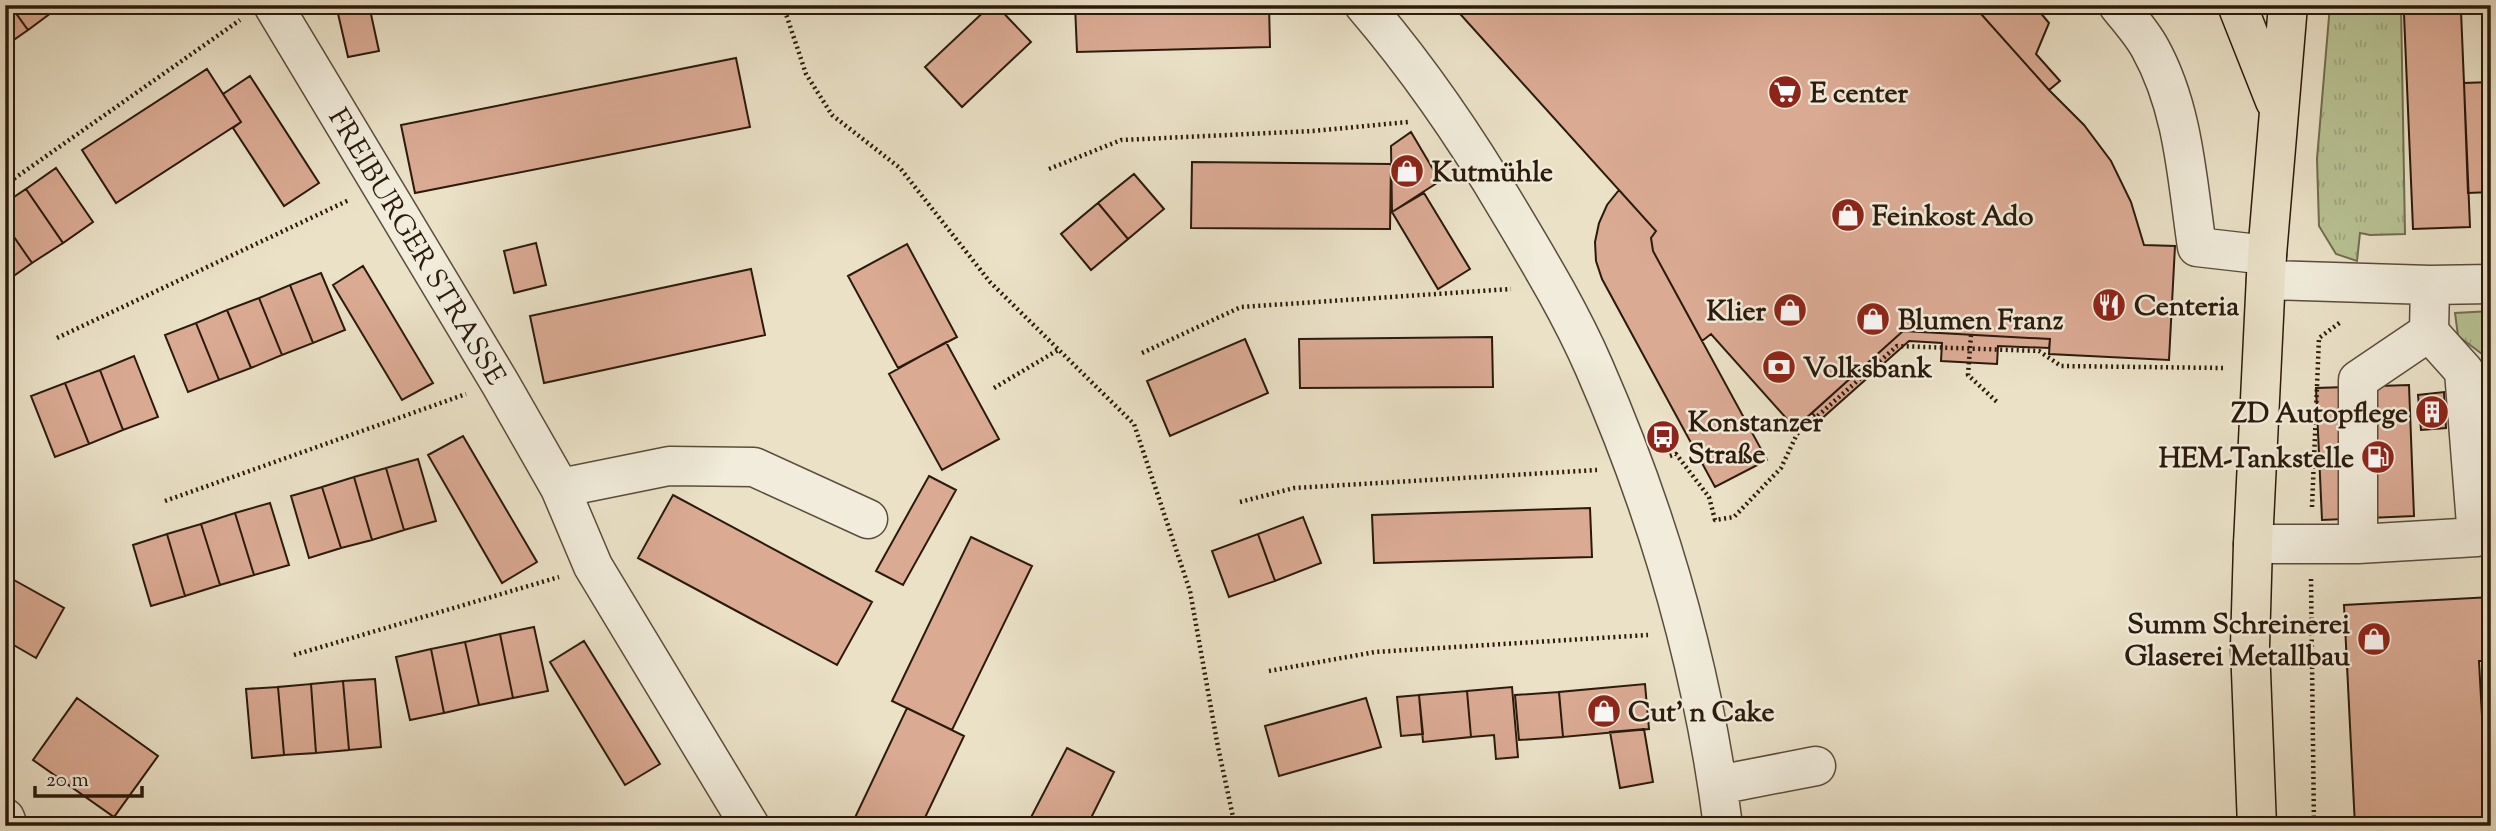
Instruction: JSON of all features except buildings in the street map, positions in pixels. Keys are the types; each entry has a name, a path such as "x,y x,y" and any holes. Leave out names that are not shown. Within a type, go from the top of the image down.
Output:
{"main road":[{"path":"2236,5 2278,110"},
{"path":"2257,826 2250,646 2253,544 2267,267 2288,5"}],"street":[{"path":"1364,5 1451,119 1493,183 1554,286 1593,366 1635,468 1687,632 1718,785 1723,826"},
{"path":"2118,5 2150,48 2169,88 2181,135 2197,247 2267,267 2430,285 2491,284"},
{"name":"FREIBURGER STRASSE","path":"262,9 382,184 560,488 593,566 750,826"},
{"path":"2253,544 2358,544 2477,537 2464,371 2429,332 2430,285"},
{"path":"2358,544 2358,380 2429,332"},
{"path":"560,488 669,466 754,467 868,519"},
{"path":"1718,785 1816,766"},
{"path":"5,818 8,826"}],"path":[{"path":"783,5 806,74 832,115 900,168 990,282 1135,424 1190,591 1235,826"},
{"path":"5,185 262,9"},
{"path":"1049,169 1121,140 1312,131 1451,119"},
{"path":"57,338 382,184"},
{"path":"1142,353 1241,307 1554,286"},
{"path":"1971,335 1968,375 1997,402"},
{"path":"1240,502 1294,488 1635,468 1676,454 1709,496 1715,520 1734,517 1781,468 1797,434 1897,345 2039,351 2061,366 2223,368"},
{"path":"994,388 1058,350"},
{"path":"165,501 500,383"},
{"path":"294,655 593,566"},
{"path":"1269,671 1375,652 1687,632"}],"green space":[{"path":"2330,5 2401,5 2405,234 2360,233 2357,261 2336,254 2319,226 2317,159"},
{"path":"2491,311 2491,420 2482,354 2458,336 2455,313"}],"place":[{"name":"E center","path":"1785,92"},
{"name":"Kutmühle","path":"1407,171"},
{"name":"Feinkost Ado","path":"1848,215"},
{"name":"Centeria","path":"2109,305"},
{"name":"Klier","path":"1790,310"},
{"name":"Blumen Franz","path":"1873,319"},
{"name":"Volksbank","path":"1779,367"},
{"name":"ZD Autopflege","path":"2432,412"},
{"name":"Konstanzer Straße","path":"1663,437"},
{"name":"HEM-Tankstelle","path":"2378,457"},
{"name":"Summ Schreinerei Glaserei Metallbau","path":"2374,639"},
{"name":"Cut' n Cake","path":"1604,711"}]}
